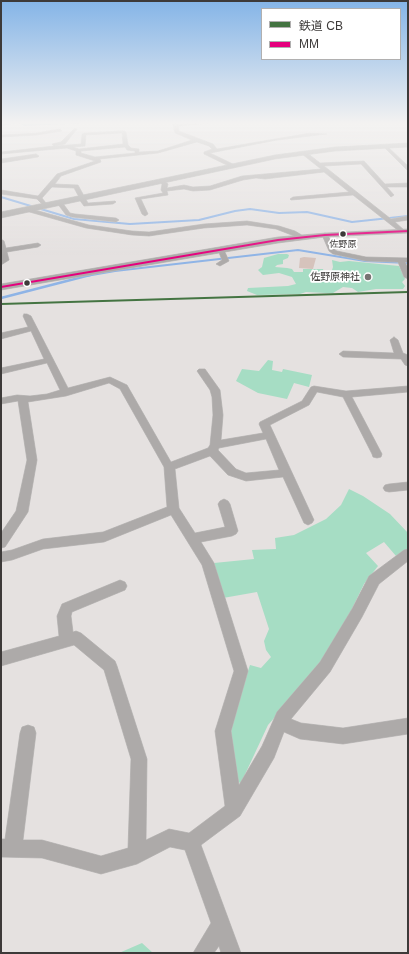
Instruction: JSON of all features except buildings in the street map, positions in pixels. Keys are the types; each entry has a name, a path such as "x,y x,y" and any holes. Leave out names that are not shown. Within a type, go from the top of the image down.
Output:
{"main road":[{"path":"1,215 231,167"}],"street":[{"path":"39,198 59,174 81,167"},
{"path":"321,167 386,218 405,231"},
{"path":"366,167 391,194"},
{"path":"164,190 184,187 193,189 205,188 242,178 326,170"},
{"path":"145,214 138,198 166,194 162,181"},
{"path":"50,185 76,186 86,205 112,202"},
{"path":"383,186 408,185"},
{"path":"1,192 39,198 44,206"},
{"path":"293,199 354,193"},
{"path":"323,203 336,201 338,194"},
{"path":"60,203 68,214 74,216 116,220"},
{"path":"29,210 88,228 140,233 247,222 277,227 293,232 302,238"},
{"path":"386,218 408,218"},
{"path":"1,287 222,257 302,238 325,235 405,231"},
{"path":"325,235 332,251 335,253 366,259 404,262 408,278"},
{"path":"1,241 6,260 1,263"},
{"path":"4,250 38,245"},
{"path":"27,316 66,393"},
{"path":"1,336 33,328"},
{"path":"394,340 399,356"},
{"path":"343,354 404,356 408,363"},
{"path":"1,371 50,360"},
{"path":"202,370 215,390 217,397 218,415 214,448 232,472 246,477 286,473"},
{"path":"1,401 13,398 47,397 110,380 124,387 169,467 173,509 208,563 241,672 223,731 234,810"},
{"path":"308,520 264,424 306,403 314,389 346,394 408,388"},
{"path":"346,394 376,454"},
{"path":"1,542 22,512 32,460 23,409 23,398"},
{"path":"169,467 214,448 269,435"},
{"path":"389,488 408,486"},
{"path":"192,539 232,531 224,504"},
{"path":"1,557 12,555 43,544 104,537 173,509"},
{"path":"28,733 7,848 42,849 100,864 137,856 169,838 191,842 234,810 268,752 282,717 325,667 357,613 374,580 408,554"},
{"path":"67,641 64,616 67,608 120,586"},
{"path":"1,659 76,638 110,666 139,759 137,856"},
{"path":"280,722 300,731 343,736 408,726"},
{"path":"191,842 230,953"},
{"path":"203,953 221,925"}],"green space":[{"path":"278,254 289,255 288,258 283,260 283,264 275,267 292,269 294,272 303,272 303,269 323,269 324,273 331,273 333,267 332,260 340,262 349,261 399,266 405,279 402,282 405,286 403,289 376,289 358,292 352,288 343,287 333,293 306,292 300,294 257,295 247,291 248,288 288,286 296,284 292,277 279,273 263,275 258,270 262,267 264,258"},
{"path":"268,360 273,361 272,370 282,372 283,369 312,375 309,387 294,383 287,399 258,393 236,381 242,369 259,371"},
{"path":"349,489 363,496 390,514 408,533 408,550 396,556 384,542 366,553 378,566 364,584 350,613 320,666 268,725 241,783 237,782 229,726 250,665 261,668 271,657 266,650 264,641 269,629 257,592 223,598 214,563 254,559 252,550 276,549 275,538 294,535 326,519 341,505"},
{"path":"142,943 153,953 119,953"}],"waterway":[{"path":"1,197 74,219 130,224 199,220 235,211 250,209 279,213 307,212 352,222 408,216"},
{"path":"86,276 115,271 298,250 365,261 408,263"},
{"path":"1,298 86,276"}],"rail line":[{"name":"CB","path":"1,304 408,292"}],"transit line":[{"name":"MM","path":"1,287 278,240 325,235 408,231"}],"place":[{"name":"佐野原","path":"343,234"},
{"name":"佐野原神社","path":"368,277"}]}
